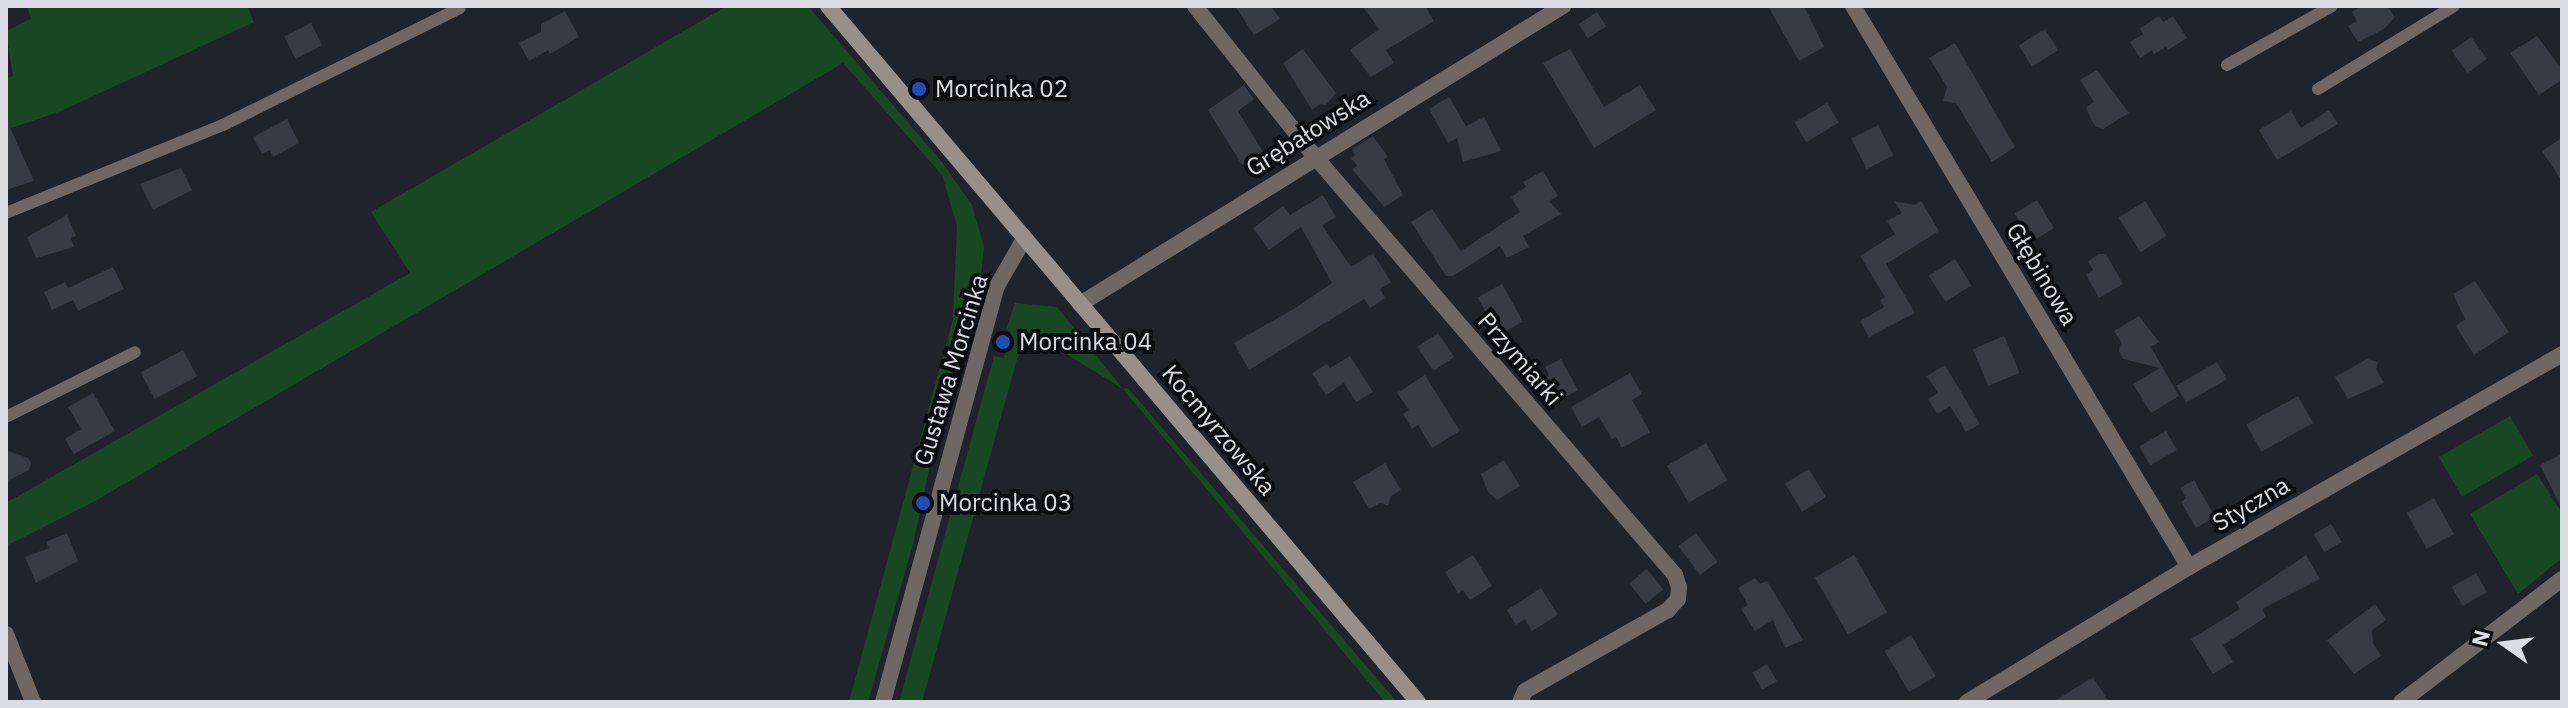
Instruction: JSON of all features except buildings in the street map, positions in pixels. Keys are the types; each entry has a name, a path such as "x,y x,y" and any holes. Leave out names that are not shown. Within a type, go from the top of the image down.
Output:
{"main road":[{"name":"Kocmyrzowska","path":"828,6 1418,702"}],"street":[{"name":"Przymiarki","path":"1195,6 1315,157 1675,575 1678,599 1668,610 1525,691 1520,702"},
{"name":"Grębałowska","path":"1080,304 1563,6"},
{"name":"Głębinowa","path":"1853,6 2189,567"},
{"name":"Gustawa Morcinka","path":"883,702 997,286 1024,239"},
{"name":"Styczna","path":"1967,702 2189,567 2562,354"},
{"path":"2401,702 2562,579"},
{"path":"6,634 11,659 33,702"}],"lane":[{"path":"2227,65 2332,6"},
{"path":"2318,89 2454,6"},
{"path":"6,213 223,125 460,8"},
{"path":"6,417 135,352"}],"green space":[{"path":"27,6 247,6 254,22 61,111 6,130 6,79 13,76 6,31 31,19"},
{"path":"727,6 808,6 941,161 972,205 984,247 979,295 948,384 913,544 868,702 849,702 953,319 957,226 942,175 843,63 97,500 6,546 6,503 410,273 371,212"},
{"path":"1015,303 1057,307 1123,389 1055,347 1020,348 922,702 899,702 994,356 1004,358 1011,332 1006,329"},
{"path":"1128,388 1397,702 1385,702 1123,389"},
{"path":"2510,416 2533,456 2462,497 2439,457"},
{"path":"2537,474 2562,513 2562,558 2518,594 2470,514"}],"place":[{"name":"Morcinka 02","path":"919,89"},
{"name":"Morcinka 04","path":"1003,342"},
{"name":"Morcinka 03","path":"923,503"}]}
